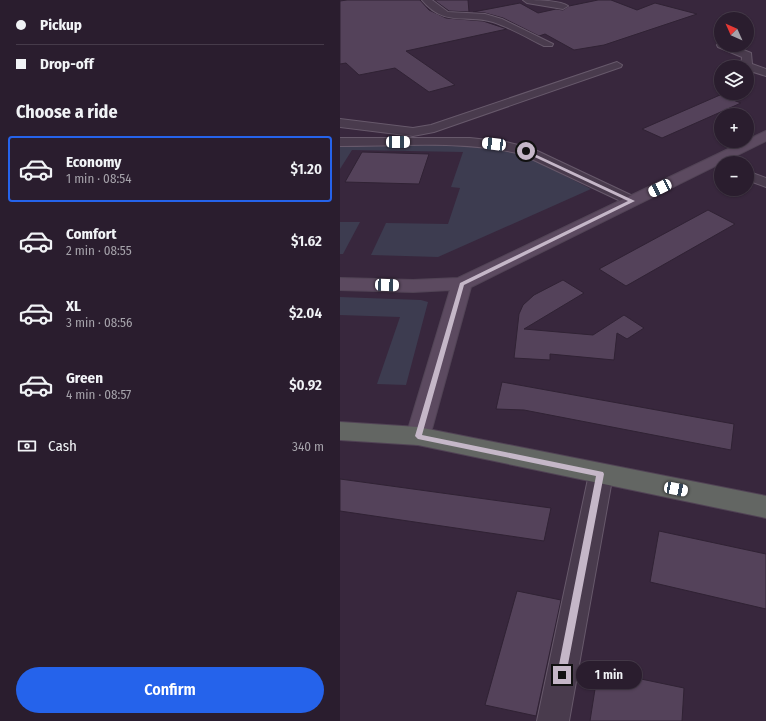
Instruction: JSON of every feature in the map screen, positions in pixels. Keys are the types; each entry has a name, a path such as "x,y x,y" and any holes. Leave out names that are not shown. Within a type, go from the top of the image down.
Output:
{"highway":[{"path":"340,430 418,436 766,507"}],"main road":[{"path":"729,156 766,135"},
{"path":"340,284 413,286 462,284 632,201 714,164"},
{"path":"418,436 462,284"}],"street":[{"path":"426,0 446,15 485,17 499,20 548,44"},
{"path":"527,0 563,6"},
{"path":"738,52 747,56 746,66 766,73"},
{"path":"340,124 413,132 434,128 617,65"},
{"path":"340,142 470,142 506,146 526,151 632,201"},
{"path":"754,178 766,183"},
{"path":"553,721 600,474"}],"shaded area":[{"path":"340,144 479,145 506,149 522,154 591,189 438,257 371,255 386,223 448,224 460,188 451,187 463,152 352,150 340,169"},
{"path":"340,222 360,222 343,254 340,254"},
{"path":"340,297 421,300 428,302 406,385 377,384 400,317 340,315"}],"building":[{"path":"420,0 429,10 446,18 483,21 507,29 406,51 455,85 429,92 395,68 359,75 346,63 340,64 340,1"},
{"path":"434,0 468,0 469,12 449,11"},
{"path":"598,0 611,0 637,10 655,3 697,14 604,45 574,50 545,34 539,36 503,18 485,13 473,12 520,3 538,13 556,9 563,10 569,6"},
{"path":"714,98 714,100 733,100 741,103 730,108 714,108 714,115 662,138 642,129"},
{"path":"362,152 429,154 419,184 345,182"},
{"path":"708,210 735,224 626,286 599,269"},
{"path":"563,280 584,293 524,329 593,335 624,315 644,328 627,339 617,333 614,360 550,354 550,360 514,358 519,314 523,305 534,295"},
{"path":"502,382 734,424 731,450 524,410 496,409"},
{"path":"340,479 551,508 544,541 340,511"},
{"path":"659,531 766,554 766,609 650,582"},
{"path":"517,591 561,600 536,716 485,705"},
{"path":"598,670 684,688 682,721 590,721"}],"route":[{"path":"526,151 632,201 462,284 418,436 600,474 562,675"}]}
